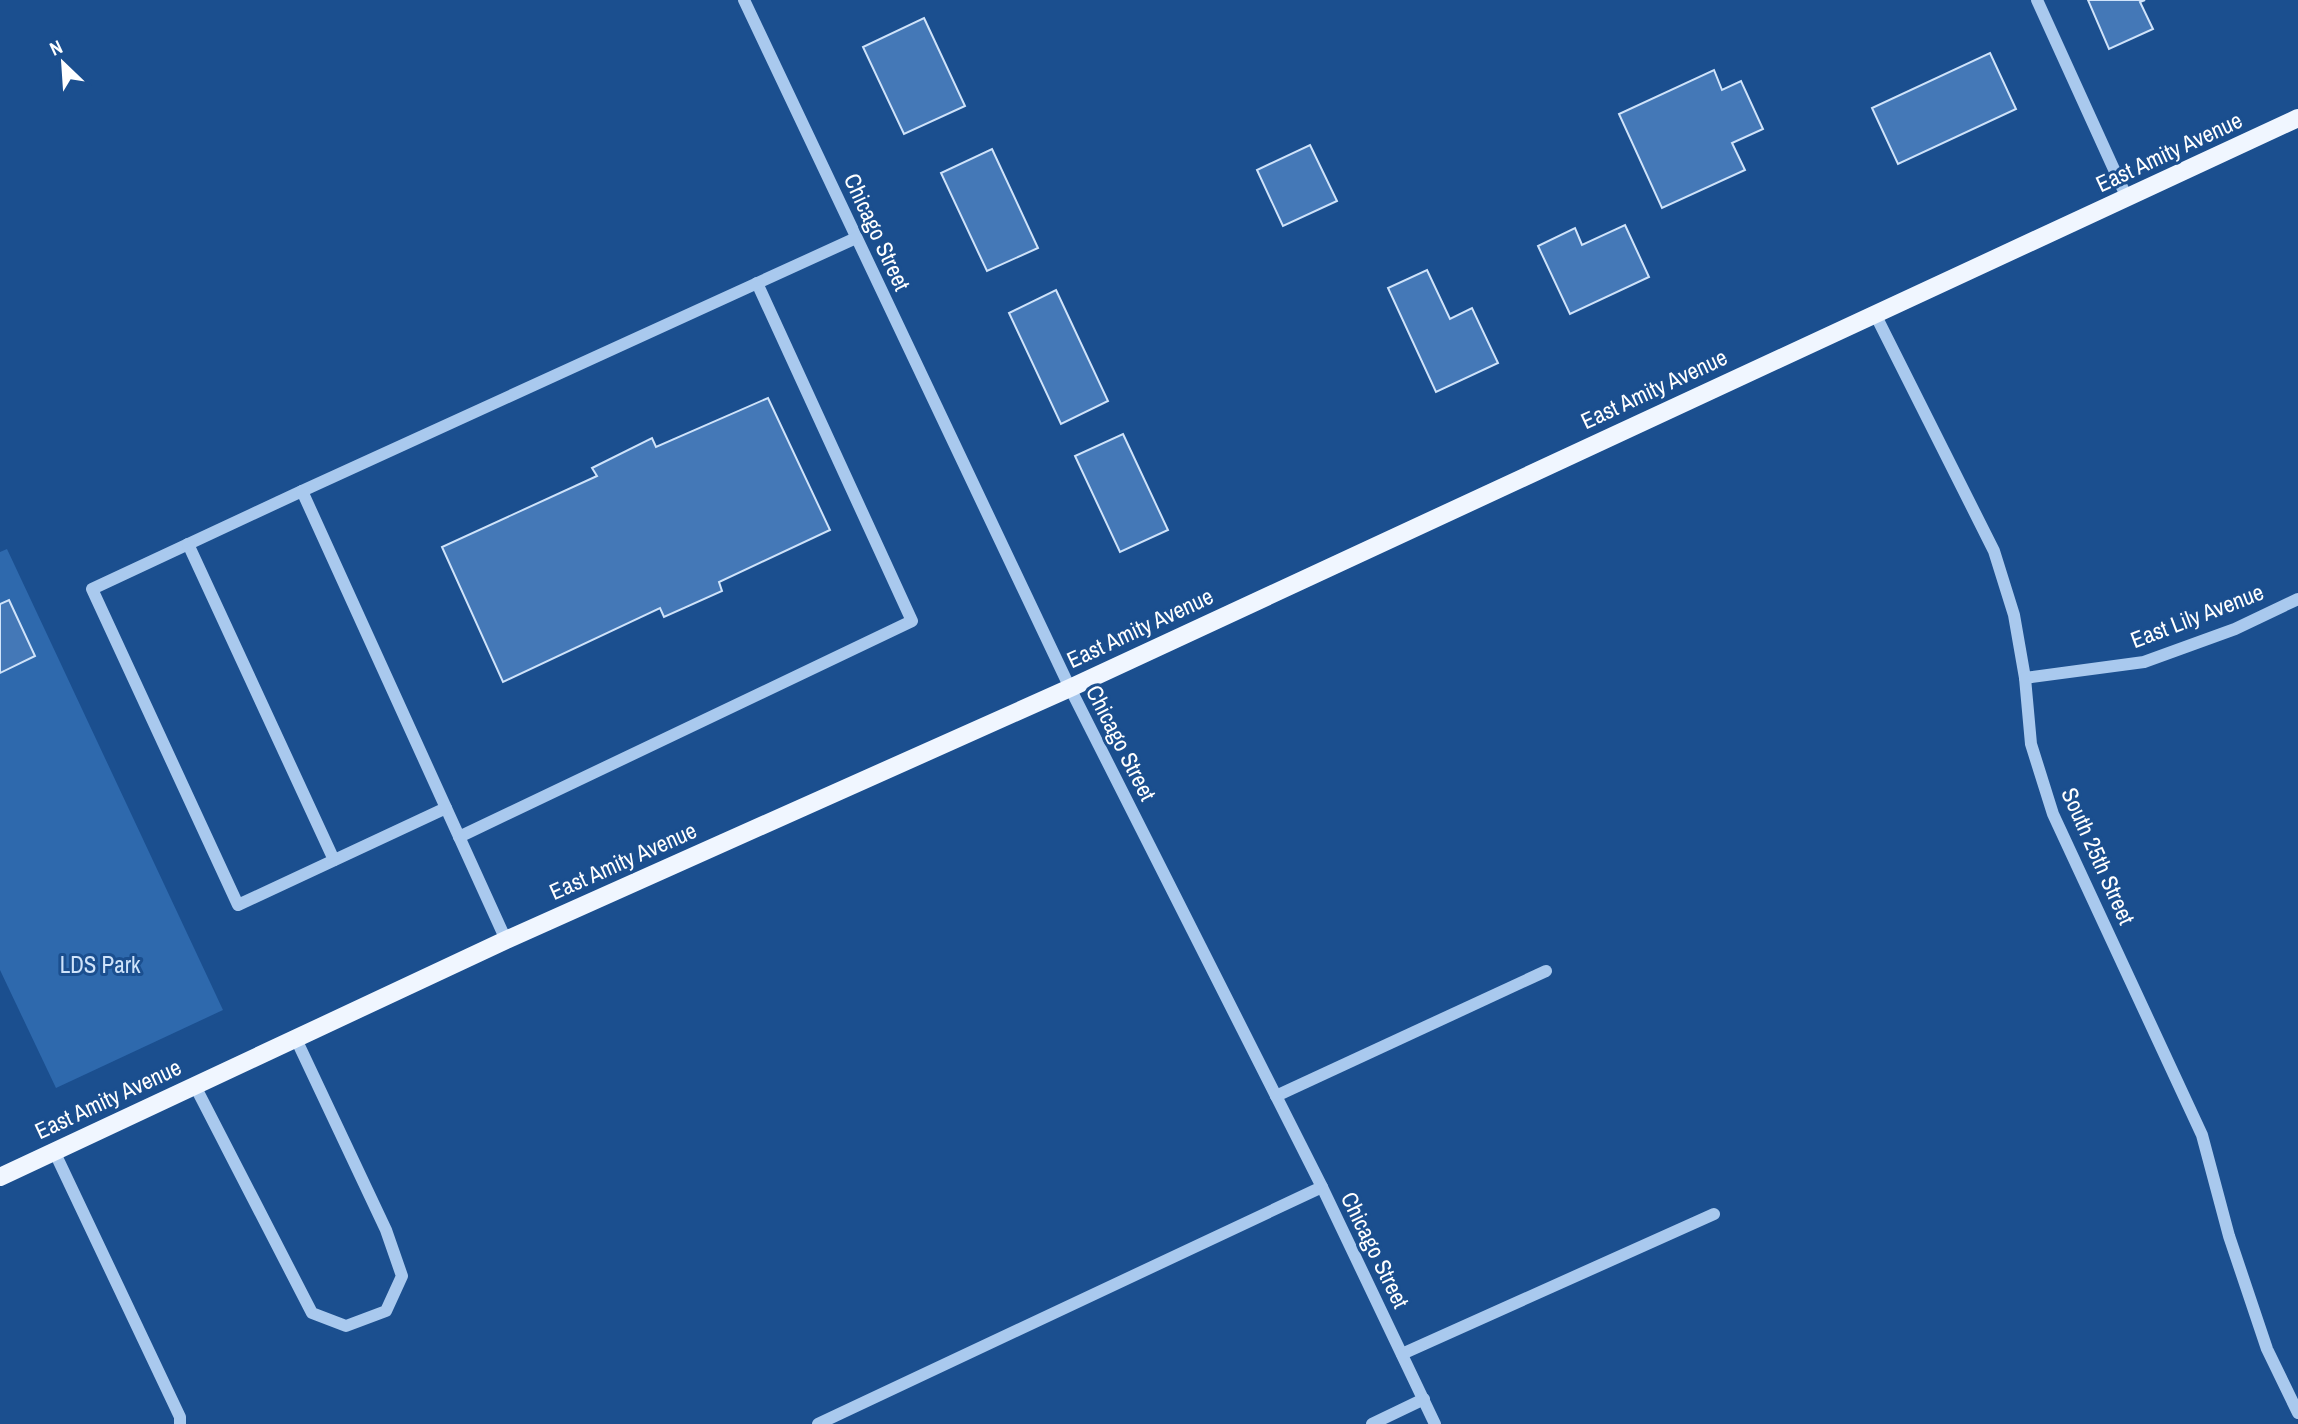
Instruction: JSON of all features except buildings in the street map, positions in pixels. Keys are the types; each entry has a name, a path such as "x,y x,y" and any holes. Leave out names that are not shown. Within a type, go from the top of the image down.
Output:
{"main road":[{"name":"East Amity Avenue","path":"0,1177 506,940 1070,688 2298,118"}],"street":[{"name":"Chicago Street","path":"744,0 1070,688 1322,1187 1435,1424"},
{"path":"2037,0 2127,198"},
{"path":"446,808 238,905 92,589 856,238"},
{"path":"459,837 912,621 757,283"},
{"name":"South 25th Street","path":"1875,314 1994,551 2014,615 2025,678 2031,744 2053,814 2202,1135 2229,1236 2267,1349 2298,1413"},
{"path":"302,491 506,940"},
{"path":"188,544 334,860"},
{"name":"East Lily Avenue","path":"2025,678 2144,662 2235,629 2298,598"},
{"path":"1276,1096 1546,971"},
{"path":"195,1086 312,1313 346,1326 386,1311 402,1276 386,1230 296,1039"},
{"path":"54,1152 180,1417 180,1424"},
{"path":"818,1424 1322,1187"},
{"path":"1402,1354 1714,1214"},
{"path":"1372,1424 1424,1399"}],"green space":[{"name":"LDS Park","path":"7,549 223,1010 56,1088 0,970 0,552"}]}
